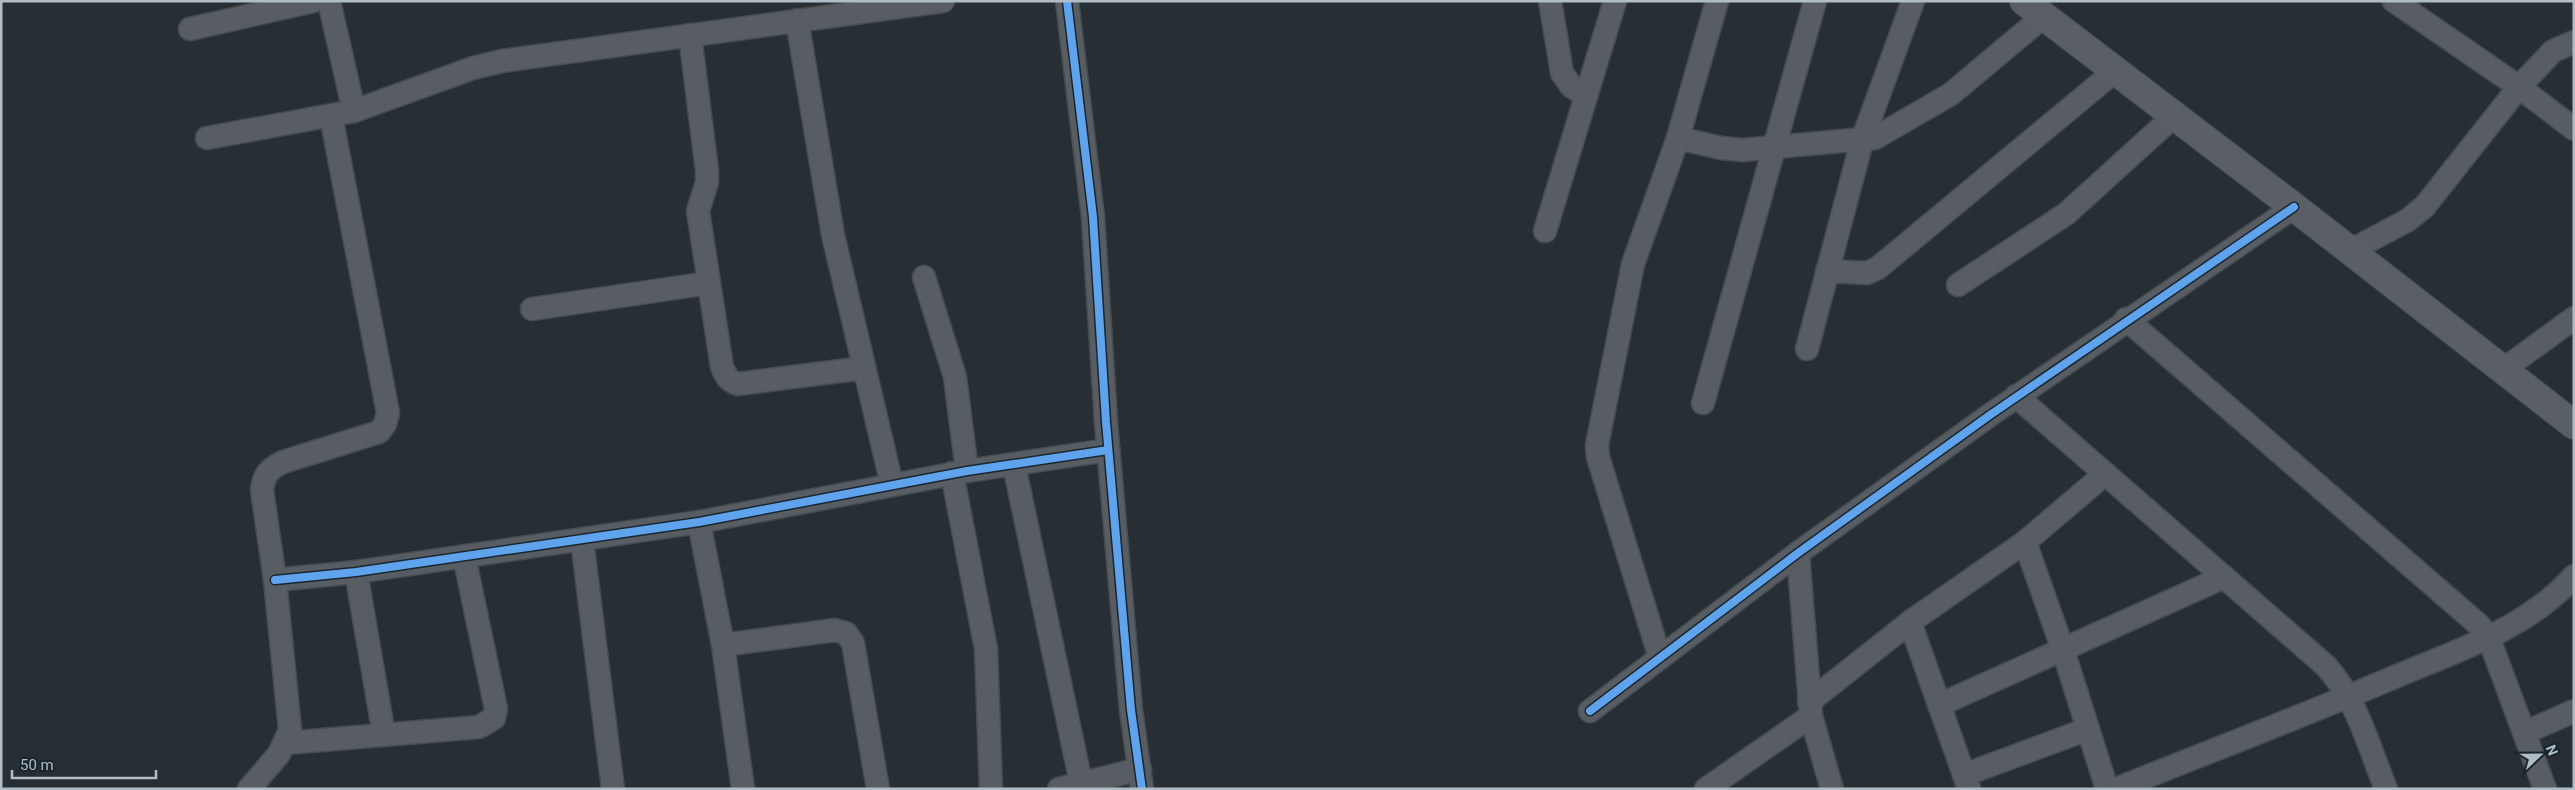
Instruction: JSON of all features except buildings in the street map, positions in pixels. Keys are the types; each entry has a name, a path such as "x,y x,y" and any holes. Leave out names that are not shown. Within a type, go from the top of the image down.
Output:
{"main road":[{"path":"2034,9 2294,207 2574,425"}],"street":[{"path":"190,29 313,1"},
{"path":"329,1 354,111"},
{"path":"207,138 354,111 489,63 943,1"},
{"path":"1014,465 1068,787 1141,779 1131,710 1108,450 1093,216 1067,1"},
{"path":"1550,1 1562,73 1571,86 1586,96"},
{"path":"1545,231 1615,1"},
{"path":"1660,658 1598,457 1596,445 1633,264 1678,138 1717,1"},
{"path":"1703,403 1772,149 1815,1"},
{"path":"1807,349 1862,141 1913,1"},
{"path":"2394,1 2519,87 2574,130"},
{"path":"1678,138 1731,150 1772,149 1862,141 1883,134 1951,94 2034,9"},
{"path":"797,20 833,235 892,485"},
{"path":"690,35 707,171 707,182 698,212 722,367 730,382 738,384 864,368"},
{"path":"2350,251 2408,220 2425,206 2519,87 2553,52 2574,42"},
{"path":"1827,271 1867,273 1878,268 2115,71"},
{"path":"249,789 279,754 286,743 290,730 275,580 262,490 263,478 271,468 283,462 379,432 385,424 388,413 331,116"},
{"path":"1958,285 2066,214 2174,116"},
{"path":"1590,711 1798,553 2016,396 2126,319 2294,207"},
{"path":"924,277 955,377 959,472 986,649 991,789"},
{"path":"532,309 709,283"},
{"path":"2504,370 2574,318"},
{"path":"2126,319 2479,625 2488,638 2545,789"},
{"path":"2016,396 2326,666 2349,696 2386,789"},
{"path":"275,580 356,572 699,522 959,472 1108,450"},
{"path":"1706,789 1810,709 1910,622 2025,542 2105,474"},
{"path":"699,522 723,645 743,789"},
{"path":"582,540 613,789"},
{"path":"2025,542 2063,650 2107,789"},
{"path":"1798,553 1810,709 1832,789"},
{"path":"286,743 479,727 494,718 496,710 464,556"},
{"path":"356,572 384,735"},
{"path":"2116,789 2488,638 2510,627 2554,597 2574,576"},
{"path":"1940,705 2224,577"},
{"path":"1910,622 1966,782 2088,729"},
{"path":"723,645 835,630 846,633 853,643 878,789"},
{"path":"2524,733 2574,711"}],"cycle path":[{"path":"1067,1 1093,217 1106,422 1131,710 1142,789"},
{"path":"1590,711 1798,553 1990,415 2294,207"},
{"path":"275,580 356,572 699,522 967,471 1108,450"}]}
